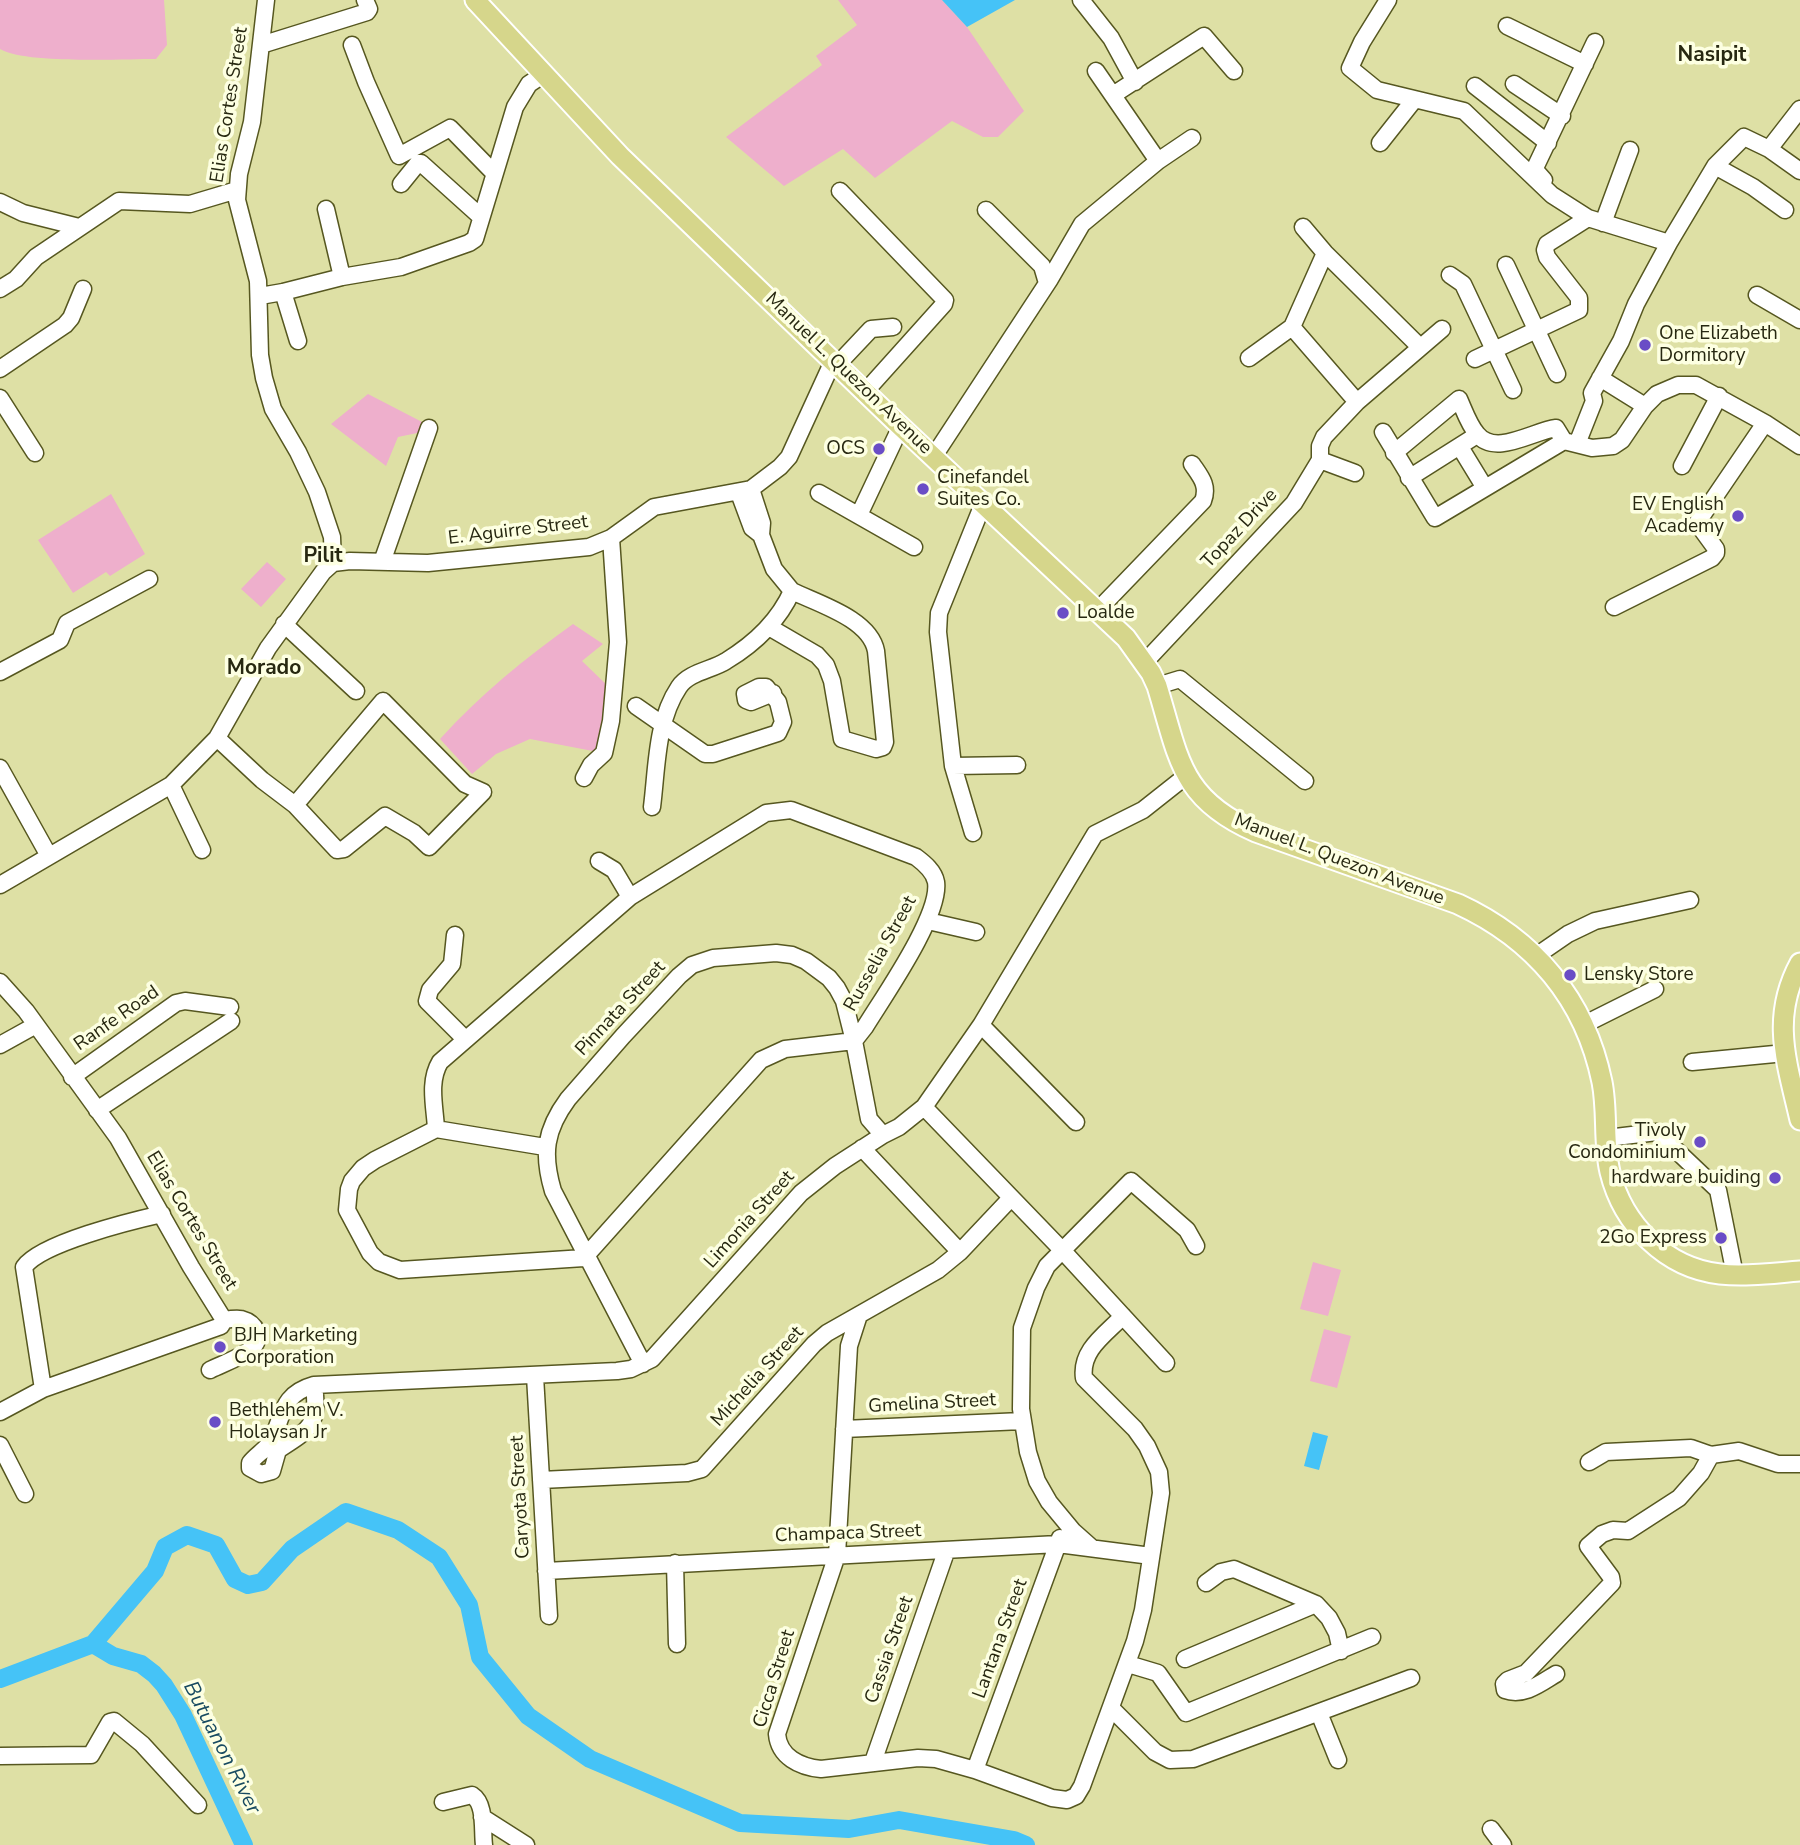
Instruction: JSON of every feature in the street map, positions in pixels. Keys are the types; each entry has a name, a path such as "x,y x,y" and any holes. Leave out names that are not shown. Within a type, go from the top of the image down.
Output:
{"main road":[{"name":"Manuel L. Quezon Avenue","path":"475,0 620,156 1126,638 1157,687 1186,776 1211,807 1236,824 1458,904 1486,917 1515,936 1536,956 1568,993 1583,1025 1603,1083 1609,1169 1617,1195 1630,1219 1644,1236 1676,1261 1699,1269 1735,1275 1800,1271"},
{"path":"1800,963 1791,978 1781,1028 1789,1047 1800,1120"}],"street":[{"name":"Elias Cortes Street","path":"266,0 252,121 237,200 260,296 260,355 264,378 273,409 317,492 332,537 333,563"},
{"path":"261,45 367,12 369,9 365,0"},
{"path":"1081,0 1111,38 1135,82"},
{"path":"1388,0 1362,42 1350,68 1377,90 1464,110 1560,201 1595,221 1668,243"},
{"path":"1507,26 1585,64"},
{"path":"1113,95 1204,36 1234,71"},
{"path":"1560,201 1557,193 1535,170 1595,42"},
{"path":"352,45 396,150 450,128 494,173"},
{"path":"1096,71 1158,161"},
{"path":"260,296 401,267 470,243 475,239 520,97 529,84 544,74"},
{"path":"1514,84 1562,116"},
{"path":"1475,86 1548,143"},
{"path":"1380,143 1414,100"},
{"path":"1769,149 1800,109"},
{"path":"1382,432 1435,518 1570,442 1594,401 1592,393 1621,341 1636,304 1668,243 1715,166 1744,137 1769,149 1800,171"},
{"path":"934,456 1047,283 1082,224 1158,161 1192,138"},
{"path":"1475,359 1579,310 1579,298 1547,257 1545,250 1547,244 1595,221 1630,150"},
{"path":"401,184 418,163 421,163 481,217"},
{"path":"1715,166 1753,187 1776,206"},
{"path":"0,289 16,279 36,257 121,200 190,204 237,190"},
{"path":"840,191 945,300 865,392"},
{"path":"0,202 23,213 79,227"},
{"path":"326,209 342,277"},
{"path":"986,210 1042,266 1047,283"},
{"path":"1303,227 1325,253 1420,347"},
{"path":"1249,358 1292,327 1325,253"},
{"path":"1506,265 1557,374"},
{"path":"1450,275 1463,284 1513,390"},
{"path":"0,369 65,325 71,318 83,289"},
{"path":"283,292 298,341"},
{"path":"1756,295 1800,320"},
{"name":"E. Aguirre Street","path":"333,563 428,563 589,547 611,538 654,507 745,491 780,467 789,457 835,363 871,329 894,327"},
{"path":"1292,327 1357,402"},
{"name":"Topaz Drive","path":"1144,663 1294,503 1320,460 1320,446 1324,437 1357,402 1442,329"},
{"path":"1600,378 1645,406"},
{"path":"1394,453 1459,399 1477,435 1488,442 1499,444 1556,428 1570,442 1592,448 1613,446 1622,440 1645,406 1657,394 1678,385 1696,384 1800,446"},
{"path":"1682,466 1719,396"},
{"path":"0,398 35,453"},
{"path":"1614,607 1669,581 1716,554 1716,549 1697,523 1765,423"},
{"path":"859,515 901,426"},
{"path":"382,562 429,428"},
{"path":"1409,478 1477,435"},
{"path":"1460,447 1485,488"},
{"path":"1320,460 1355,473"},
{"path":"1097,611 1203,500 1205,483 1192,464"},
{"path":"745,491 762,523 761,535 774,569 792,591 857,622 872,637 876,651 885,742 880,749 840,737 832,681 826,665 817,655 769,627"},
{"path":"819,493 914,547"},
{"path":"973,833 953,766 938,632 939,613 983,504"},
{"path":"584,778 591,765 604,753 611,721 618,642 611,538"},
{"path":"0,885 171,785 217,738 268,648 323,572 333,563"},
{"path":"0,672 60,640 67,623 149,579"},
{"path":"652,807 662,723 681,683 695,674 726,662 769,627 783,610 792,591"},
{"path":"284,624 356,691"},
{"path":"1157,687 1180,679 1305,781"},
{"path":"636,706 705,754 713,754 778,733 783,722 773,693"},
{"path":"217,738 261,780 295,804 337,850 344,849 385,816 414,833 429,847 483,792 465,784 383,701 295,804"},
{"path":"953,766 1017,765"},
{"path":"0,768 49,856"},
{"name":"Limonia Street","path":"314,1385 617,1371 643,1364 661,1352 801,1193 862,1148 900,1127 924,1107 981,1025 1095,834 1143,810 1186,776"},
{"path":"171,785 202,850"},
{"name":"Russelia Street","path":"436,1129 433,1084 434,1072 440,1062 630,897 766,813 791,810 902,851 926,865 936,878 937,895 928,921 854,1041 785,1049 761,1060 588,1254"},
{"path":"599,860 614,870 630,897"},
{"path":"1536,956 1568,934 1595,921 1690,901"},
{"path":"928,921 976,932"},
{"path":"455,935 452,964 430,990 427,1001 465,1039"},
{"name":"Pinnata Street","path":"643,1364 553,1191 545,1147 556,1115 568,1099 679,976 702,960 776,953 792,955 806,961 829,978 844,1001 869,1119 883,1135"},
{"name":"Elias Cortes Street","path":"0,982 36,1025 118,1138 224,1320 221,1326 43,1389 0,1412"},
{"path":"1583,1025 1655,989"},
{"name":"Ranfe Road","path":"72,1077 176,1003 185,1001 231,1014 97,1110"},
{"path":"0,1045 36,1025"},
{"path":"981,1025 1076,1122"},
{"path":"1692,1062 1789,1047"},
{"path":"924,1107 1166,1363"},
{"path":"545,1147 436,1129 375,1160 352,1181 347,1210 370,1253 379,1262 400,1270 580,1260 588,1254"},
{"path":"1607,1138 1657,1132 1718,1190 1735,1275"},
{"path":"862,1148 960,1252"},
{"path":"1091,1547 1049,1502 1038,1481 1022,1421 1022,1328 1036,1288 1047,1266 1131,1181 1187,1230 1196,1247"},
{"name":"Michelia Street","path":"541,1479 687,1473 702,1469 814,1344 827,1333 931,1275 960,1252 1011,1198"},
{"path":"43,1389 24,1267 29,1259 68,1242 162,1214"},
{"name":"Cicca Street","path":"858,1318 849,1346 837,1555 777,1734 778,1745 786,1756 810,1768 918,1758 936,1759 1052,1798 1067,1800 1076,1796 1082,1786 1128,1664 1143,1610 1160,1507 1159,1472 1147,1446 1135,1429 1084,1378 1087,1353 1123,1317"},
{"path":"209,1370 251,1350 256,1342 258,1335 255,1327 240,1319 224,1320"},
{"path":"827,1333 849,1346"},
{"name":"Caryota Street","path":"535,1376 549,1616"},
{"path":"314,1385 317,1413 313,1423 273,1447 279,1417 290,1400 302,1389 314,1385"},
{"name":"Gmelina Street","path":"844,1429 1022,1421"},
{"path":"0,1444 25,1494"},
{"path":"1589,1462 1606,1452 1690,1448 1710,1455 1739,1451 1778,1464 1800,1464"},
{"path":"1556,1674 1533,1688 1515,1693 1505,1690 1504,1684 1508,1680 1526,1672 1612,1583 1611,1577 1588,1546 1602,1534 1613,1530 1628,1531 1679,1498 1701,1473 1710,1455"},
{"name":"Lantana Street","path":"975,1770 1066,1523"},
{"name":"Champaca Street","path":"546,1571 1058,1544 1151,1556"},
{"name":"Cassia Street","path":"873,1762 946,1552"},
{"path":"675,1563 677,1644"},
{"path":"1206,1583 1222,1572 1234,1570 1316,1604 1329,1618 1337,1633 1341,1651"},
{"path":"1185,1660 1316,1604"},
{"path":"1128,1664 1158,1673 1186,1713 1372,1637"},
{"path":"1111,1708 1155,1752 1170,1760 1193,1759 1411,1678"},
{"path":"1319,1713 1338,1760"},
{"path":"0,1756 91,1755 110,1722 114,1721 142,1744 198,1805"},
{"path":"443,1802 472,1795 479,1799 484,1845"},
{"path":"482,1817 526,1845"},
{"path":"1491,1829 1503,1845"}],"shaded area":[{"path":"0,0 164,0 167,45 156,59 75,60 12,54 0,49"},
{"path":"838,0 942,0 967,27 1024,111 998,137 983,137 952,121 875,178 843,149 784,186 726,137 822,65 816,56 857,25"},
{"path":"368,394 426,424 422,432 398,437 386,466 331,424"},
{"path":"111,494 145,554 110,576 106,572 73,593 38,540"},
{"path":"267,562 286,579 261,607 241,589"},
{"path":"573,624 603,644 582,661 612,690 598,752 530,739 496,754 472,774 440,739 504,678"},
{"path":"1313,1262 1341,1270 1328,1316 1300,1309"},
{"path":"1324,1329 1351,1336 1337,1388 1310,1381"}],"water":[{"path":"942,0 1015,0 967,27"},
{"path":"1313,1432 1328,1436 1319,1470 1304,1466"}],"waterway":[{"path":"93,1644 155,1571 165,1547 187,1535 216,1545 235,1579 248,1585 262,1582 292,1549 346,1512 398,1530 439,1557 469,1605 480,1657 528,1716 590,1759 740,1823 849,1829 899,1820 1014,1840 1026,1845"},
{"name":"Butuanon River","path":"0,1679 93,1644 113,1656 141,1664 164,1685 183,1715 244,1845"}],"place":[{"name":"One Elizabeth Dormitory","path":"1645,345"},
{"name":"OCS","path":"879,449"},
{"name":"Cinefandel Suites Co.","path":"923,489"},
{"name":"EV English Academy","path":"1738,516"},
{"name":"Loalde","path":"1063,613"},
{"name":"Lensky Store","path":"1570,975"},
{"name":"Tivoly Condominium","path":"1700,1142"},
{"name":"hardware buiding","path":"1775,1178"},
{"name":"2Go Express","path":"1721,1238"},
{"name":"BJH Marketing Corporation","path":"220,1347"},
{"name":"Bethlehem V. Holaysan Jr","path":"215,1422"}],"district":[{"name":"Nasipit","path":"1712,56"},
{"name":"Pilit","path":"323,557"},
{"name":"Morado","path":"264,669"}]}
